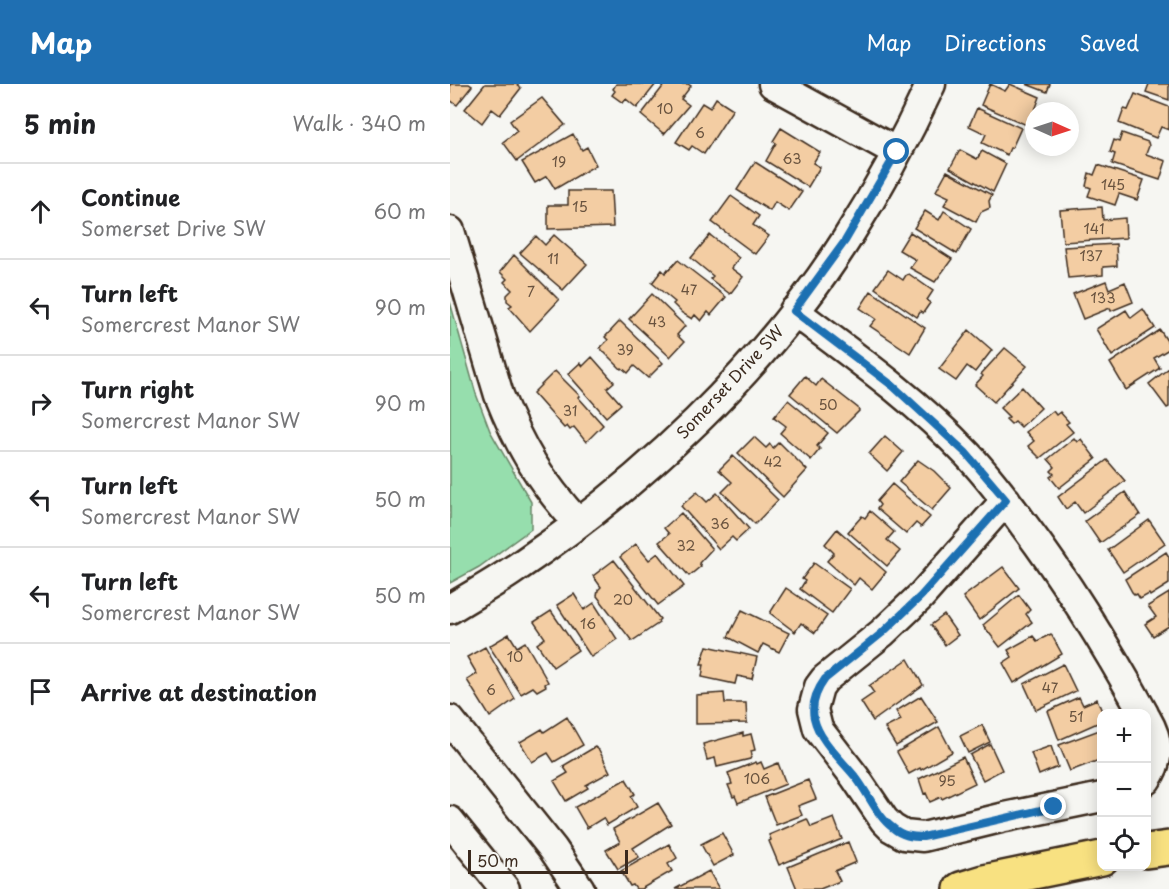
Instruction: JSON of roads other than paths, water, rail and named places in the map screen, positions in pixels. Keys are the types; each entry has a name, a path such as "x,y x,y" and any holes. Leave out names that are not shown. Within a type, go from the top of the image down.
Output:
{"main road":[{"path":"1151,850 1169,848"},
{"path":"961,889 984,882 1097,859"}],"street":[{"path":"773,84 897,152"},
{"name":"Somerset Drive SW","path":"450,609 516,568 629,482 679,438 748,366 794,311 845,241 897,152 931,84"},
{"path":"450,231 506,412 524,453 556,499 578,523"},
{"path":"794,311 893,386 966,453 1006,500 1064,579 1118,665 1141,709"},
{"path":"1006,500 921,596 882,633 825,679 815,698 814,718 818,729 884,820 904,835 923,837 1097,798"},
{"path":"450,720 553,849 580,889"},
{"path":"1151,726 1158,754 1151,772"},
{"path":"450,821 505,889"}]}
